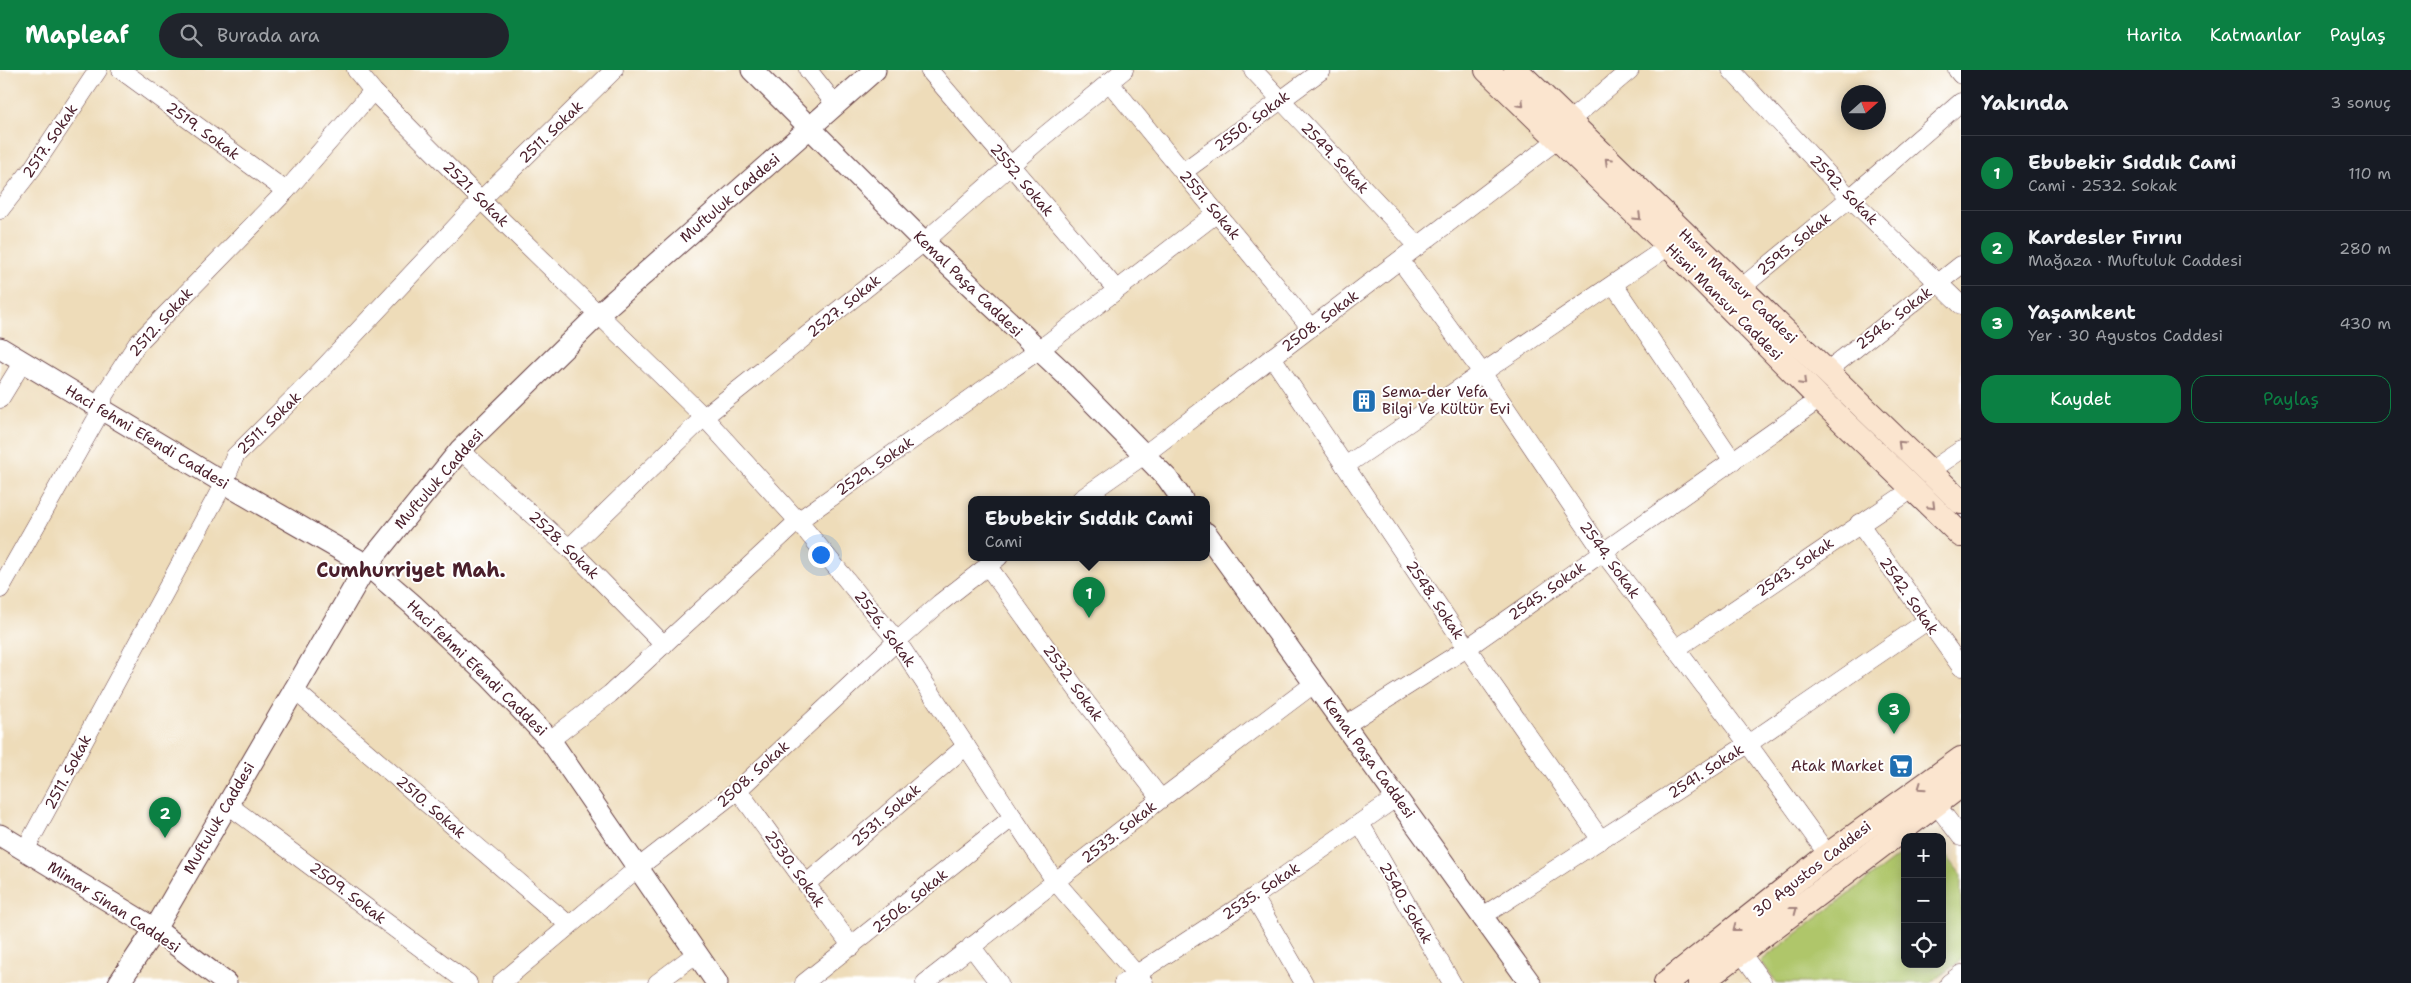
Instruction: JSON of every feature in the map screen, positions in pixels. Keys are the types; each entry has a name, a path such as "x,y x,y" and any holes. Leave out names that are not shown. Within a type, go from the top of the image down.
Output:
{"main road":[{"name":"Hisni Mansur Caddesi","path":"1487,70 1562,131 1669,246 1820,399 1922,480 1961,535"},
{"name":"Hısnı Mansur Caddesi","path":"1516,70 1562,131 1741,288 1827,371 1922,480 1961,502"},
{"name":"30 Agustos Caddesi","path":"1666,983 1828,855 1961,759"},
{"name":"30 Agustos Caddesi","path":"1700,983 1961,785"}],"street":[{"name":"2517. Sokak","path":"0,210 32,169 98,70"},
{"name":"2519. Sokak","path":"121,70 286,191"},
{"name":"2521. Sokak","path":"356,70 373,91 481,200 599,314"},
{"name":"2511. Sokak","path":"26,850 224,483 235,456 313,380 481,200 614,70"},
{"name":"Kemal Paşa Caddesi","path":"752,70 924,242 1039,350 1167,478 1180,496"},
{"path":"808,70 834,104"},
{"name":"Muftuluk Caddesi","path":"119,983 155,930 293,689 367,565 460,450 599,314 811,128 834,104 875,70"},
{"name":"2552. Sokak","path":"929,70 1116,289"},
{"name":"2527. Sokak","path":"569,548 704,417 924,242 1010,166 1124,70"},
{"name":"2549. Sokak","path":"1253,70 1418,246"},
{"name":"2550. Sokak","path":"1183,172 1322,70"},
{"name":"2508. Sokak","path":"1085,496 1144,455 1418,246 1562,131 1630,70"},
{"name":"2592. Sokak","path":"1730,70 1850,198 1961,305"},
{"path":"1957,70 1961,74"},
{"name":"2551. Sokak","path":"1109,82 1311,328"},
{"name":"2512. Sokak","path":"0,589 102,410 104,395 137,344 286,191 373,91"},
{"name":"2595. Sokak","path":"1741,288 1850,198 1961,102"},
{"name":"2529. Sokak","path":"550,740 610,694 798,521 1039,350 1217,213"},
{"path":"1345,466 1669,246"},
{"name":"2544. Sokak","path":"1400,260 1483,374 1603,552 1748,744 1828,855"},
{"name":"2546. Sokak","path":"1827,371 1961,265"},
{"path":"1614,285 1733,461"},
{"name":"2526. Sokak","path":"599,314 704,417 798,521 896,641 1056,881 1134,979"},
{"name":"Haci fehmi Efendi Caddesi","path":"0,348 224,483 367,565 489,676 550,740 717,983"},
{"name":"2548. Sokak","path":"1272,357 1467,648 1601,840"},
{"path":"0,399 22,363"},
{"name":"2545. Sokak","path":"1344,726 1467,648 1820,399"},
{"name":"2528. Sokak","path":"460,450 569,548 664,645"},
{"name":"2543. Sokak","path":"1676,649 1922,480 1961,450"},
{"name":"2542. Sokak","path":"1858,523 1961,667"},
{"name":"Kemal Paşa Caddesi","path":"1210,539 1344,726 1398,797 1530,983"},
{"name":"2508. Sokak","path":"501,983 639,867 738,790 896,641 993,561"},
{"name":"2532. Sokak","path":"993,561 1085,701 1162,799"},
{"name":"2541. Sokak","path":"1483,916 1748,744 1927,621"},
{"name":"2533. Sokak","path":"925,983 1315,683"},
{"name":"2510. Sokak","path":"293,689 568,925"},
{"name":"2531. Sokak","path":"806,884 966,746"},
{"name":"2530. Sokak","path":"738,790 852,947"},
{"name":"2535. Sokak","path":"1134,979 1398,797"},
{"path":"1935,803 1961,837"},
{"name":"2509. Sokak","path":"227,804 468,983"},
{"name":"2506. Sokak","path":"804,983 852,947 1014,817"},
{"name":"2540. Sokak","path":"1360,823 1452,983"},
{"name":"Mimar Sinan Caddesi","path":"0,835 155,930 226,983"},
{"path":"1254,897 1304,983"},
{"path":"972,946 1000,983"},
{"path":"1740,951 1763,983"},
{"path":"657,983 697,953"},
{"path":"1948,983 1961,974"}],"green space":[{"path":"1901,854 1901,968 1946,968 1946,854 1961,875 1961,960 1930,983 1777,983 1761,961"}],"place":[{"name":"Sema-der Vefa Bilgi Ve Kültür Evi","path":"1364,401"},
{"name":"Ebubekir Sıddık Cami","path":"1089,618"},
{"name":"Yaşamkent","path":"1894,734"},
{"name":"Atak Market","path":"1901,766"},
{"name":"Kardesler Fırını","path":"165,838"}],"district":[{"name":"Cumhurriyet Mah.","path":"411,570"}]}
